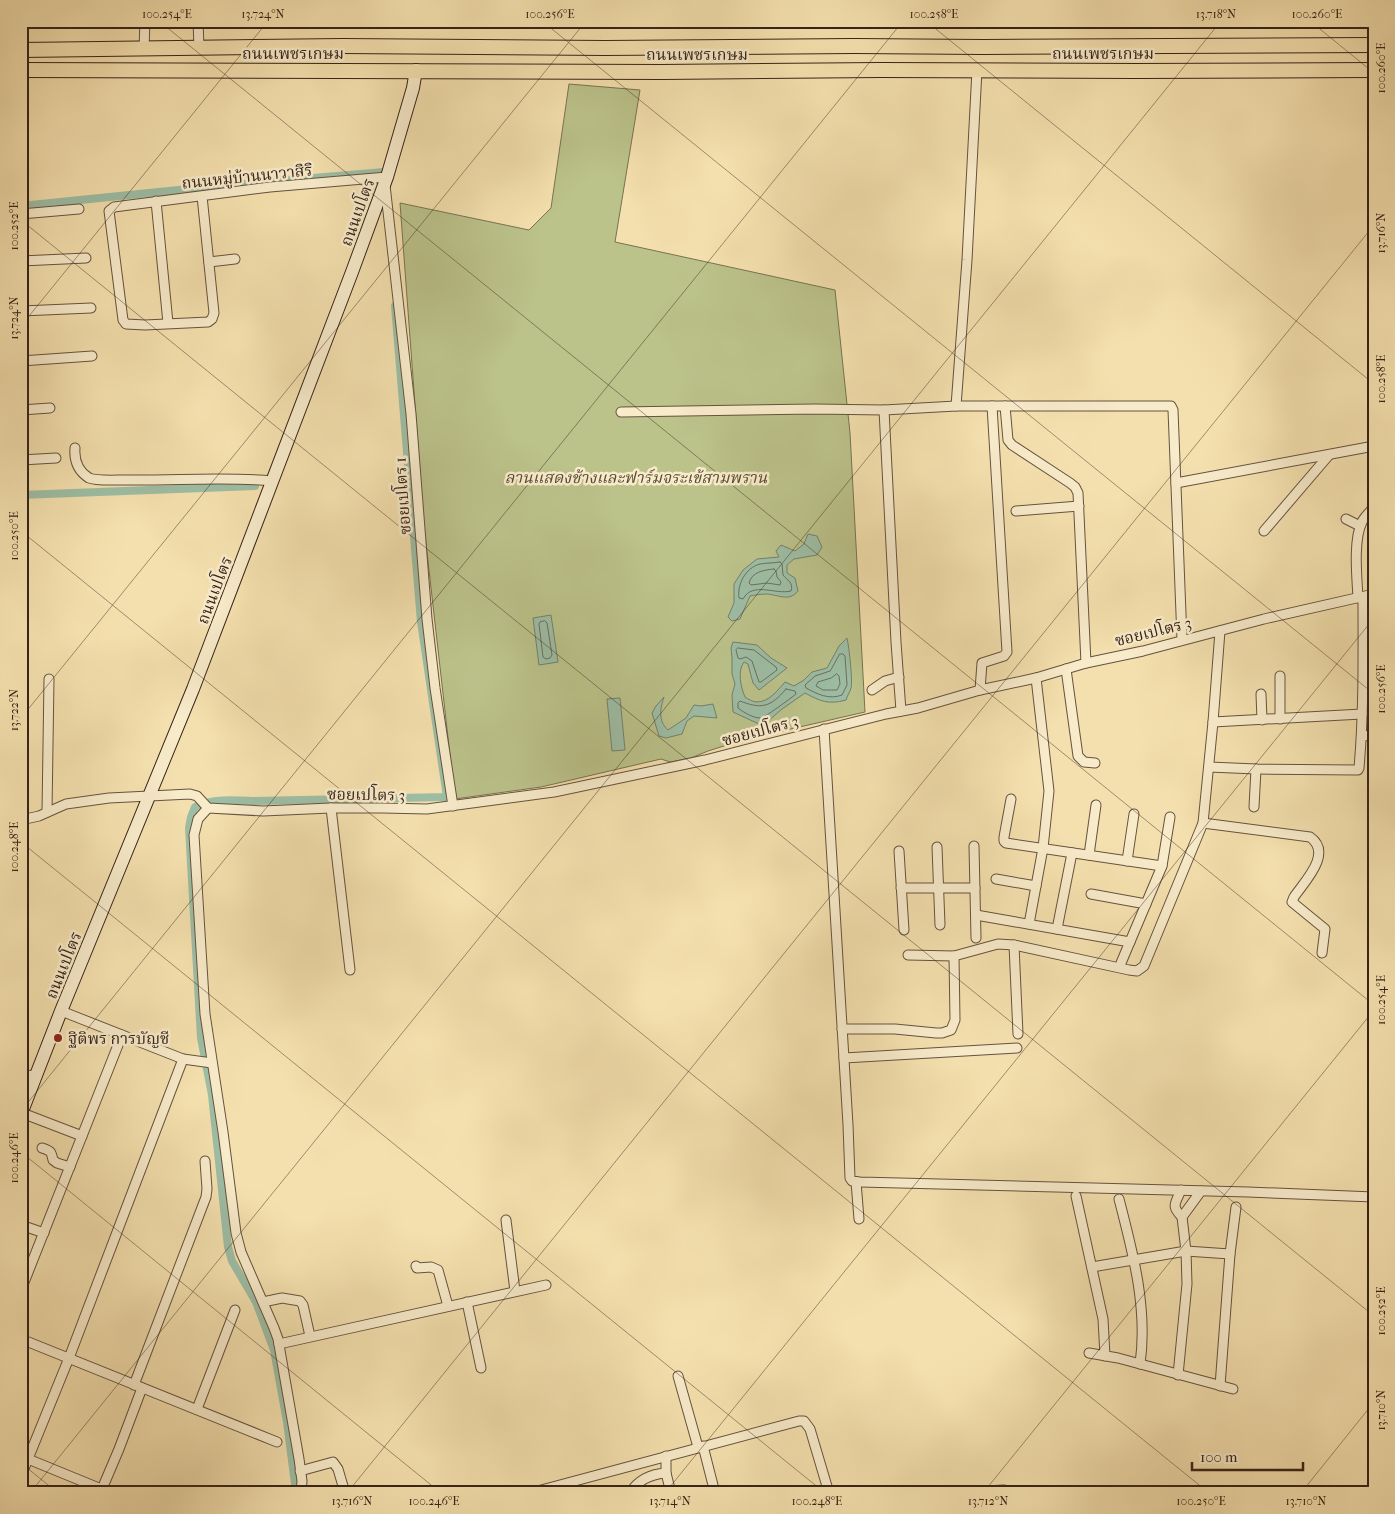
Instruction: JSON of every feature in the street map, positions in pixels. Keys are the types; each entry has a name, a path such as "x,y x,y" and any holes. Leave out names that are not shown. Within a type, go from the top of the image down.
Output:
{"main road":[{"name":"ถนนเพชรเกษม","path":"21,50 415,46 605,48 1374,45"},
{"path":"415,46 416,70"},
{"name":"ถนนเพชรเกษม","path":"21,70 662,72 1374,70"}],"street":[{"path":"144,49 145,21"},
{"path":"198,21 199,48"},
{"name":"ถนนเปโตร","path":"21,1114 148,796 193,689 273,481 385,184 413,88 416,70"},
{"path":"956,406 967,260 977,70"},
{"name":"ถนนหมู่บ้านนาวาสิริ","path":"168,323 130,325 122,320 109,211 111,208 270,187 385,184"},
{"name":"ซอยเปโตร 1","path":"385,184 411,414 427,619 435,688 453,806"},
{"path":"156,202 168,323 208,322 214,313 202,196"},
{"path":"21,214 80,209"},
{"path":"21,261 86,258"},
{"path":"209,262 235,259"},
{"path":"21,312 91,308"},
{"path":"21,361 92,356"},
{"path":"621,412 815,409 884,410 956,406 1171,406 1174,410 1182,639"},
{"path":"980,690 982,663 1004,656 1007,652 992,406"},
{"path":"1006,406 1008,440 1012,445 1075,487 1078,493 1086,663"},
{"path":"21,410 50,408"},
{"path":"884,410 901,711"},
{"path":"1176,483 1374,446"},
{"path":"75,448 76,462 82,472 90,479 251,478 273,481"},
{"path":"1264,532 1330,455"},
{"path":"21,460 56,458"},
{"path":"1016,510 1079,506"},
{"path":"1209,767 1356,770 1359,768 1364,686 1363,627 1357,545 1358,531 1362,521 1374,507"},
{"path":"1346,519 1360,526"},
{"name":"ซอยเปโตร 3","path":"207,806 263,810 331,808 427,809 564,790 705,760 824,729 918,708 980,690 1036,678 1086,663 1182,639 1374,594"},
{"path":"1363,627 1374,626"},
{"path":"908,955 954,956 998,944 1014,945 1129,970 1137,971 1144,966 1203,823 1220,631"},
{"path":"1066,669 1078,756 1084,762 1095,763"},
{"path":"1280,676 1280,720"},
{"path":"872,690 885,682 899,677"},
{"path":"1029,924 1044,848 1049,792 1036,678"},
{"path":"47,812 49,679"},
{"path":"1364,686 1374,685"},
{"path":"1261,694 1262,720"},
{"path":"1213,722 1280,720 1362,714"},
{"path":"824,729 850,1178 856,1182 1374,1197"},
{"path":"1362,736 1374,735"},
{"path":"1254,807 1256,769"},
{"path":"21,820 39,816 66,804 109,798 184,794 197,796 207,806 198,819 194,835 202,980 208,1030 205,1062 223,1132 236,1233 241,1252 279,1344 300,1471 301,1493"},
{"path":"1012,799 1004,841 1006,843 1162,866"},
{"path":"1089,855 1096,805"},
{"path":"331,808 350,970"},
{"path":"1127,861 1134,814"},
{"path":"1121,963 1162,866 1170,817"},
{"path":"1203,823 1310,837 1316,842 1319,858 1292,902 1325,929 1322,953"},
{"path":"974,846 976,938"},
{"path":"937,847 940,925"},
{"path":"899,851 904,930"},
{"path":"1058,929 1072,853"},
{"path":"996,879 1036,886"},
{"path":"901,888 975,888"},
{"path":"1091,894 1146,904"},
{"path":"976,915 1130,942"},
{"path":"1014,945 1018,1034"},
{"path":"842,1029 895,1029 936,1033 951,1030 955,1020 954,956"},
{"path":"61,1011 183,1058 205,1062"},
{"path":"21,1290 122,1035"},
{"path":"844,1058 1017,1048"},
{"path":"21,1476 183,1058"},
{"path":"21,1076 36,1074"},
{"path":"21,1114 82,1136"},
{"path":"42,1148 53,1154 53,1160 57,1163 70,1167"},
{"path":"102,1489 206,1197 205,1161"},
{"path":"856,1182 858,1219"},
{"path":"1178,1375 1187,1284 1182,1217 1174,1206 1181,1190"},
{"path":"1182,1217 1200,1191"},
{"path":"1076,1196 1103,1319 1104,1356"},
{"path":"1119,1199 1134,1260 1143,1336 1140,1364"},
{"path":"1220,1386 1230,1254 1236,1207"},
{"path":"506,1220 515,1291"},
{"path":"21,1224 44,1233"},
{"path":"1092,1266 1186,1251 1230,1254"},
{"path":"416,1266 417,1268 430,1267 438,1270 448,1306"},
{"path":"279,1344 546,1284"},
{"path":"263,1302 282,1298 300,1301 303,1305 310,1336"},
{"path":"467,1302 481,1368"},
{"path":"197,1409 235,1310"},
{"path":"21,1340 277,1442"},
{"path":"1089,1353 1140,1364 1233,1389"},
{"path":"678,1376 715,1493"},
{"path":"530,1493 804,1421 810,1429 830,1493"},
{"path":"666,1456 666,1473 671,1493"},
{"path":"28,1459 111,1493"},
{"path":"300,1471 333,1462 338,1469 345,1493"},
{"path":"630,1493 638,1482 656,1474 666,1473"},
{"path":"948,1493 1004,1490"}],"green space":[{"name":"ลานแสดงช้างและฟาร์มจระเข้สามพราน","path":"569,84 640,90 615,242 835,290 850,433 865,712 743,740 691,758 670,762 661,759 541,787 455,799 424,526 400,203 529,230 551,208"}],"water":[{"path":"808,534 817,536 822,547 817,555 794,559 787,565 787,573 795,578 798,591 787,597 767,594 750,596 740,619 732,621 728,617 734,603 734,584 743,570 757,559 779,557 776,551 781,545 795,551 804,544"},
{"path":"551,615 558,662 539,665 533,618"},
{"path":"847,638 851,689 846,700 824,701 805,693 767,722 759,724 733,712 732,695 735,684 732,674 731,648 733,642 757,645 771,658 787,668 759,690 753,683 748,664 744,662 740,675 745,697 757,702 769,698 785,682 794,686 812,672 827,668 839,646"},
{"path":"664,697 661,719 668,730 686,718 694,705 713,704 717,718 694,716 687,721 682,734 666,738 659,736 652,713"},
{"path":"620,698 625,750 612,751 607,699"}],"waterway":[{"path":"21,206 384,172 384,180"},
{"path":"295,1493 287,1422 274,1350 256,1302 232,1261 228,1247 212,1095 201,1038 189,828 195,807 217,801 447,797 421,622 395,306"},
{"path":"21,495 255,486"},
{"path":"823,1488 824,1493"}],"place":[{"name":"ฐิติพร การบัญชี","path":"58,1038"}]}
